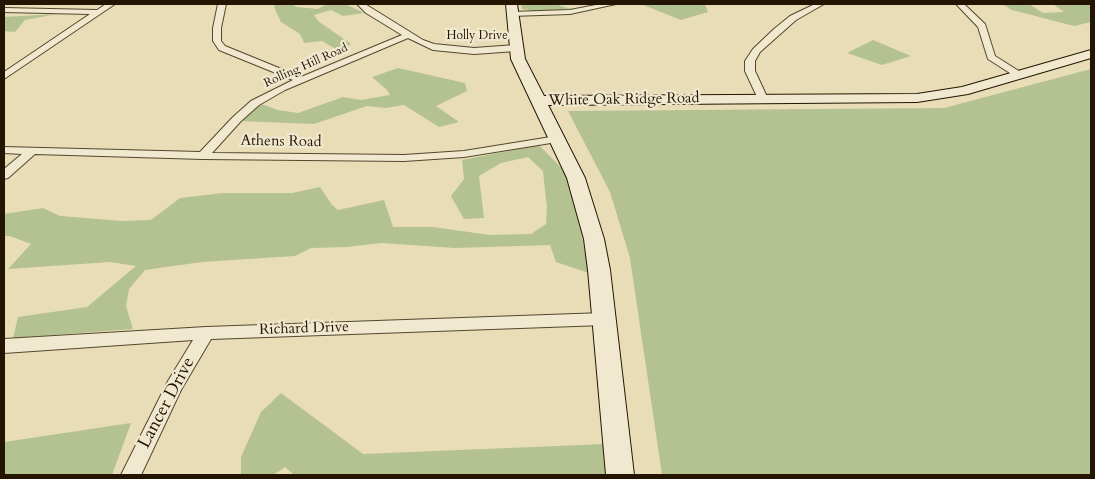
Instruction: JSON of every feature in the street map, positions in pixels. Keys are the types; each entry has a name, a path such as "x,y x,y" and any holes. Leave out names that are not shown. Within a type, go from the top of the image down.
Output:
{"street":[{"path":"4,76 111,4"},
{"path":"222,4 217,28 217,41 222,48 301,80"},
{"name":"Holly Drive","path":"361,4 369,11 420,42 443,49 474,51 516,48"},
{"path":"538,101 518,59 511,9 570,12 612,4"},
{"path":"762,99 750,71 750,61 756,51 792,18 820,4"},
{"path":"960,4 982,26 988,50 992,57 1019,75"},
{"path":"4,10 97,12"},
{"name":"Rolling Hill Road","path":"203,156 237,119 255,103 301,80 408,35"},
{"name":"White Oak Ridge Road","path":"620,475 599,270 586,209 576,178 538,101 917,98 947,94 1091,54"},
{"name":"Athens Road","path":"4,150 203,156 404,158 464,154 557,139"},
{"path":"4,174 32,151"},
{"name":"Richard Drive","path":"4,346 206,332 604,319"},
{"name":"Lancer Drive","path":"131,475 174,386 206,332"}],"green space":[{"path":"275,4 292,4 297,7 318,9 327,4 345,4 364,13 343,16 331,10 314,15 318,21 351,44 339,51 322,41 304,43 300,34 281,22 274,7"},
{"path":"521,4 554,4 572,9 536,11 522,9"},
{"path":"641,4 705,4 708,12 681,20"},
{"path":"1002,4 1029,4 1043,13 1064,12 1053,4 1091,4 1091,22 1074,26 1012,10"},
{"path":"57,14 25,20 15,32 4,31 4,17"},
{"path":"873,40 911,56 882,65 847,53"},
{"path":"398,68 465,83 467,91 436,106 459,122 439,127 404,105 386,108 367,106 314,124 239,121 261,104 278,110 298,113 343,97 361,100 390,95 372,77"},
{"path":"1091,69 1091,475 662,475 630,258 610,192 568,111 944,108"},
{"path":"539,145 569,176 589,273 556,262 550,245 455,248 381,243 311,248 295,256 202,262 145,270 129,289 126,306 133,329 13,338 18,317 87,307 136,266 110,262 8,269 31,244 10,236 4,236 4,214 43,208 60,216 122,221 151,220 180,198 223,193 292,193 320,187 332,205 338,210 384,200 393,227 433,227 490,235 531,234 546,224 547,208 543,171 528,157 501,163 479,176 484,218 464,219 451,196 464,179 462,160"},
{"path":"281,393 363,454 605,444 611,475 294,475 285,467 273,475 241,475 241,457 261,412"},
{"path":"131,423 112,475 4,475 4,442"}]}
